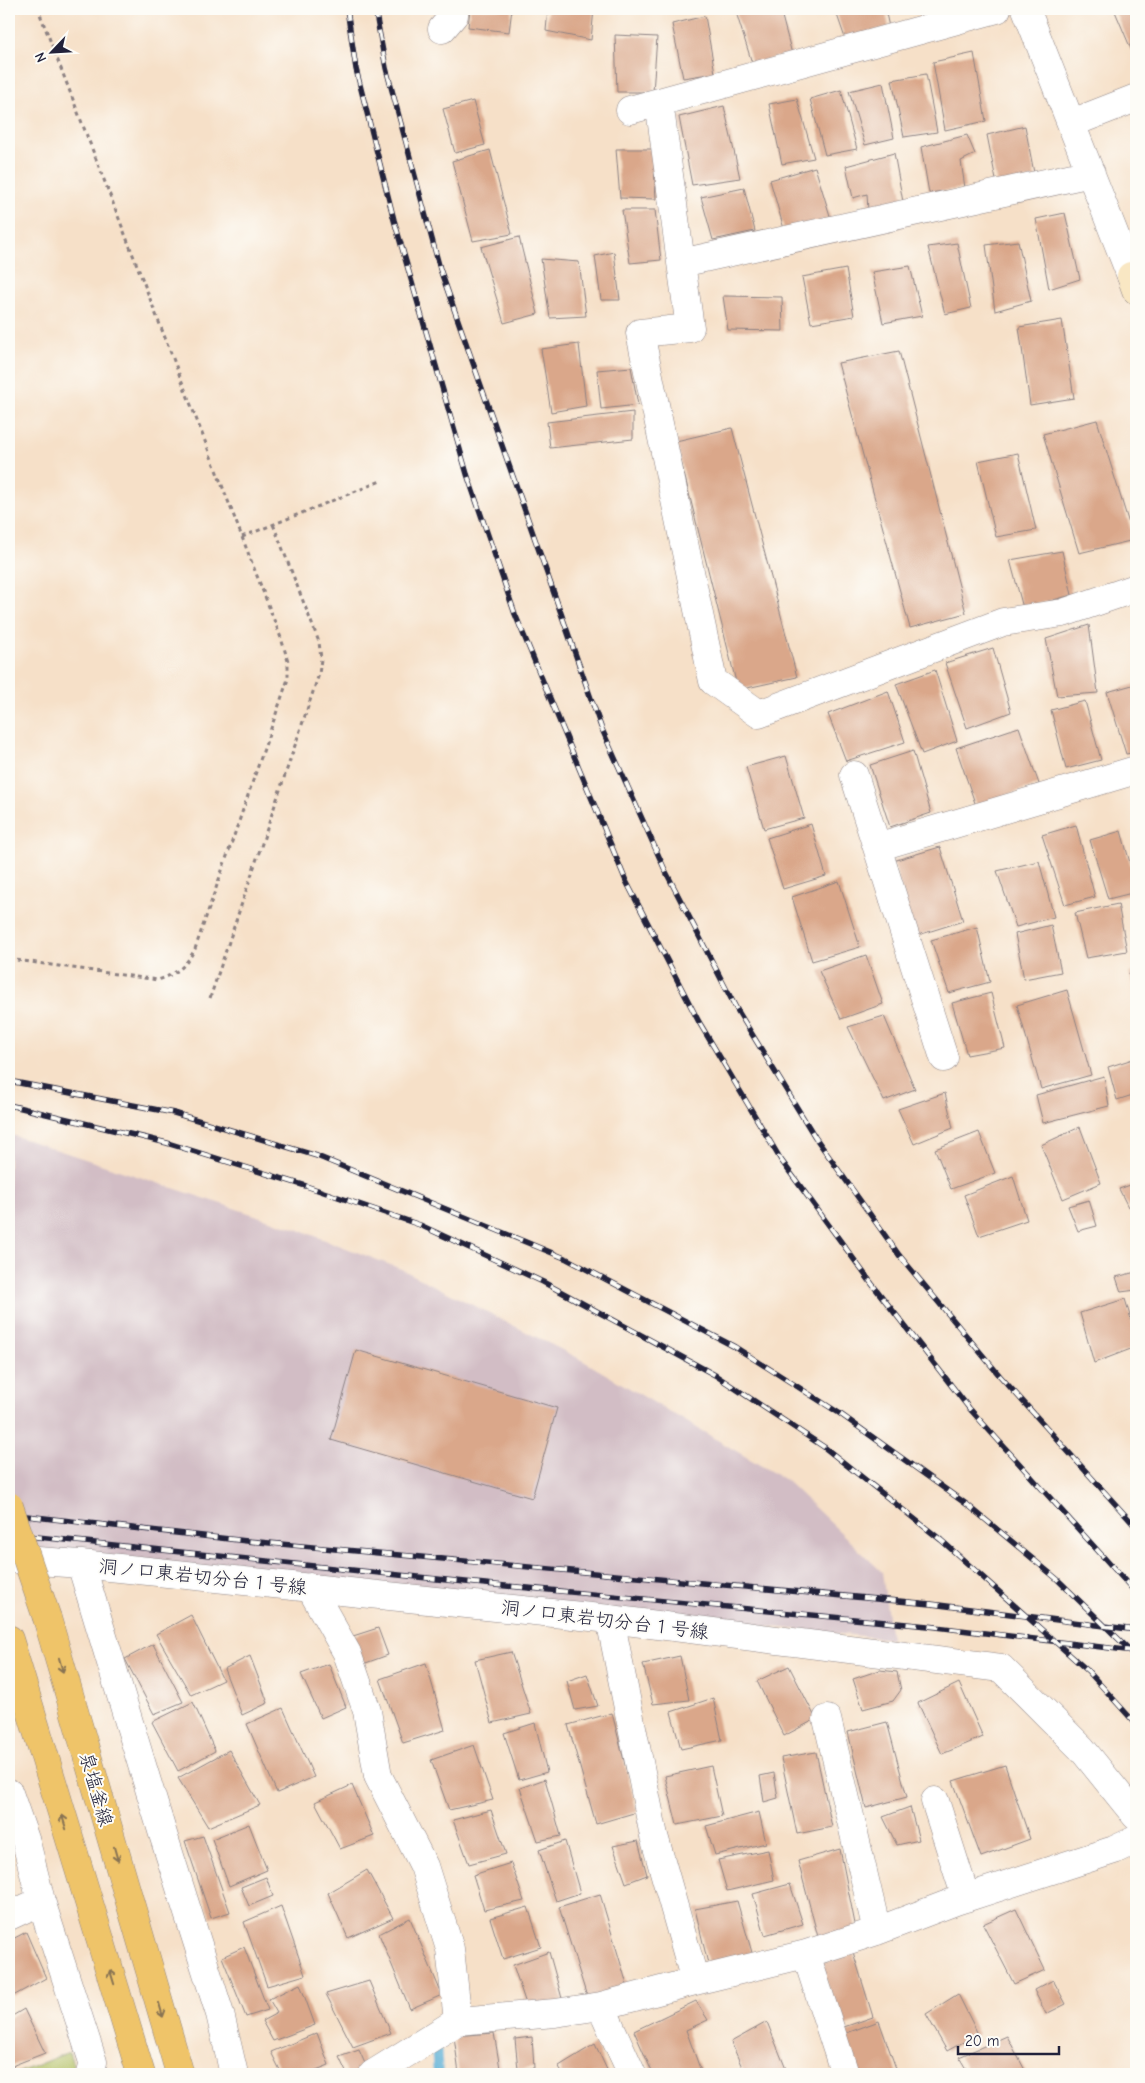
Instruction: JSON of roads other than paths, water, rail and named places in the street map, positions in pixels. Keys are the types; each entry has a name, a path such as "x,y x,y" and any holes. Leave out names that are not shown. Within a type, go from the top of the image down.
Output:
{"main road":[{"name":"泉塩釜線","path":"9,1506 47,1618 180,2074"},
{"path":"9,1639 141,2074"}],"street":[{"path":"630,110 997,9"},
{"path":"1026,9 1134,283"},
{"path":"1072,123 1136,98"},
{"path":"659,102 690,328 640,333 713,681 759,714 1003,622 1063,612 1136,588"},
{"path":"681,263 1091,173"},
{"path":"876,847 1136,770"},
{"path":"854,775 944,1058"},
{"name":"洞ノ口東岩切分台１号線","path":"9,1559 81,1564 610,1619 1001,1668 1082,1749 1136,1816"},
{"path":"81,1564 220,2014 234,2074"},
{"path":"310,1587 347,1653 367,1711 378,1776 424,1866 450,1949 458,2021"},
{"path":"610,1619 654,1836 695,1981"},
{"path":"827,1719 877,1931"},
{"path":"9,1793 26,1842 41,1901 93,2062 90,2074"},
{"path":"935,1801 966,1898"},
{"path":"373,2074 458,2021 555,2014 601,2006 806,1954 877,1931 966,1898 1114,1850 1133,1841 1136,1846"},
{"path":"9,1916 41,1901"},
{"path":"806,1954 845,2074"},
{"path":"601,2006 632,2074"}],"waterway":[{"path":"436,2045 438,2074"}],"railway":[{"path":"347,9 356,69 394,220 467,474 515,614 626,881 699,1022 781,1160 872,1284 969,1408 1136,1593"},
{"path":"375,9 386,68 440,269 601,727 665,870 736,1008 815,1137 899,1255 1000,1376 1136,1527"},
{"path":"9,1081 174,1113 317,1156 567,1259 735,1347 839,1413 969,1506 1057,1579 1136,1656"},
{"path":"9,1105 167,1143 306,1186 420,1225 543,1282 715,1375 824,1447 941,1540 1088,1671 1136,1724"},
{"path":"9,1514 247,1541 931,1604 1136,1630"},
{"path":"9,1534 475,1583 928,1626 1134,1651"}]}
